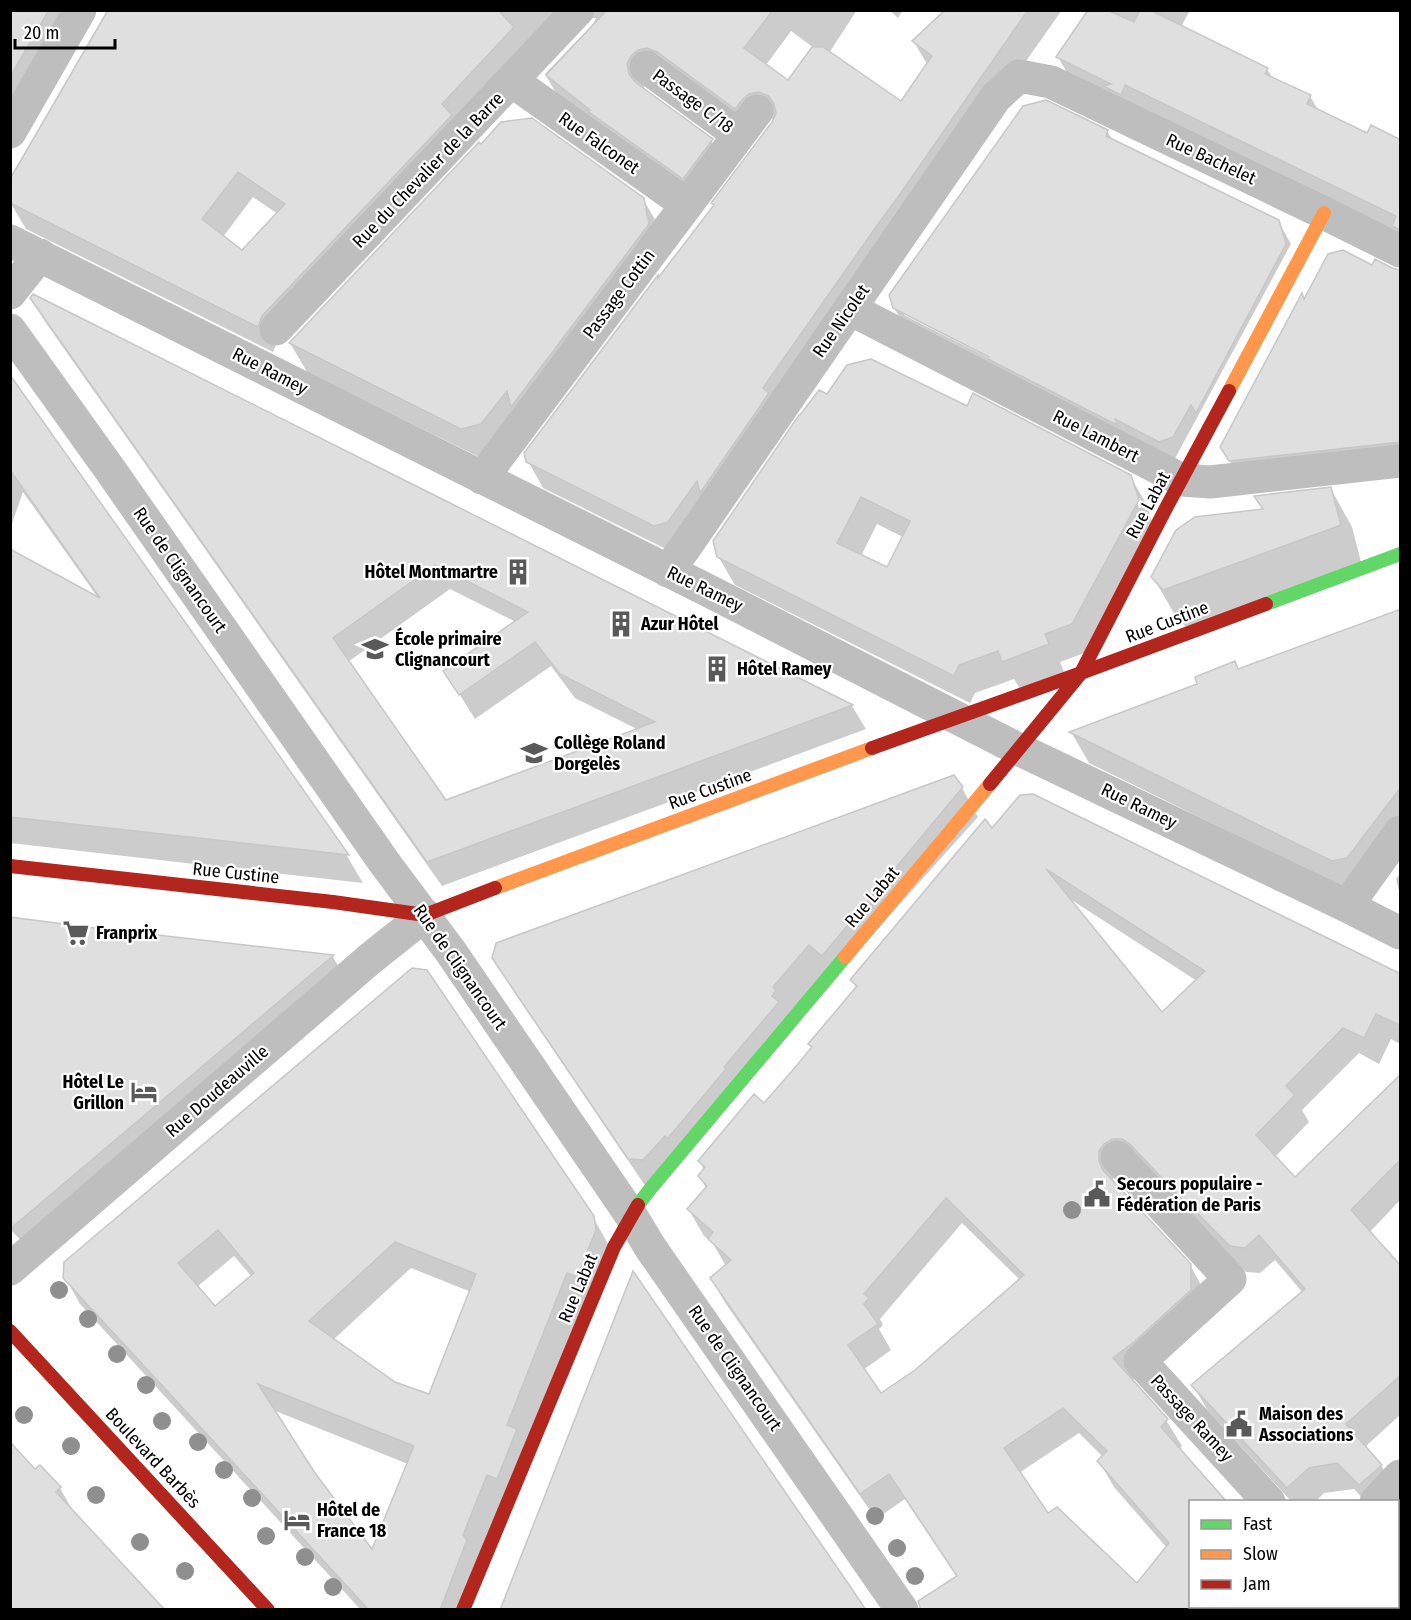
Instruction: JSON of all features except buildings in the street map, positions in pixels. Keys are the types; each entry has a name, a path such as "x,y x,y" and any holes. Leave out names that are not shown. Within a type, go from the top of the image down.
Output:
{"street":[{"path":"10,132 80,10"},
{"name":"Rue du Chevalier de la Barre","path":"276,329 578,10"},
{"name":"Passage C/18","path":"646,67 748,123"},
{"name":"Rue Bachelet","path":"1019,76 1051,82 1401,250"},
{"name":"Rue Nicolet","path":"668,571 996,97 1019,76"},
{"name":"Rue Falconet","path":"512,81 686,204"},
{"name":"Passage Cottin","path":"482,478 748,123"},
{"name":"Rue Labat","path":"463,1610 614,1247 632,1217 651,1188 1081,673 1324,213"},
{"name":"Rue Ramey","path":"10,242 773,623 1018,749 1401,933"},
{"path":"10,293 40,255"},
{"name":"Rue Lambert","path":"850,309 1182,480 1210,482 1400,463"},
{"name":"Rue de Clignancourt","path":"10,330 384,862 425,915 632,1217 650,1247 902,1610"},
{"name":"Rue Custine","path":"10,866 333,902 425,915 1401,554"},
{"path":"1347,906 1401,832"},
{"name":"Rue Doudeauville","path":"10,1269 371,958 425,915"},
{"name":"Passage Ramey","path":"1117,1157 1230,1279 1140,1361 1267,1500"},
{"name":"Boulevard Barbès","path":"10,1331 268,1610"},
{"path":"1378,1500 1401,1476"}],"traffic: fast":[{"path":"1266,604 1400,554"},
{"path":"638,1205 845,957"}],"traffic: slow":[{"path":"1229,391 1324,213"},
{"path":"495,888 872,748"},
{"path":"845,957 990,784"}],"traffic: jam":[{"path":"990,784 1081,673 1229,391"},
{"path":"872,748 1266,604"},
{"path":"10,866 333,902 425,915 495,888"},
{"path":"463,1610 614,1247 638,1205"},
{"path":"10,1331 268,1610"}],"place":[{"name":"Hôtel Montmartre","path":"518,572"},
{"name":"Azur Hôtel","path":"621,624"},
{"name":"École primaire Clignancourt","path":"375,649"},
{"name":"Hôtel Ramey","path":"717,669"},
{"name":"Collège Roland Dorgelès","path":"534,753"},
{"name":"Franprix","path":"76,933"},
{"name":"Hôtel Le Grillon","path":"144,1092"},
{"name":"Secours populaire - Fédération de Paris","path":"1097,1194"},
{"name":"Maison des Associations","path":"1239,1424"},
{"name":"Hôtel de France 18","path":"297,1520"}]}
